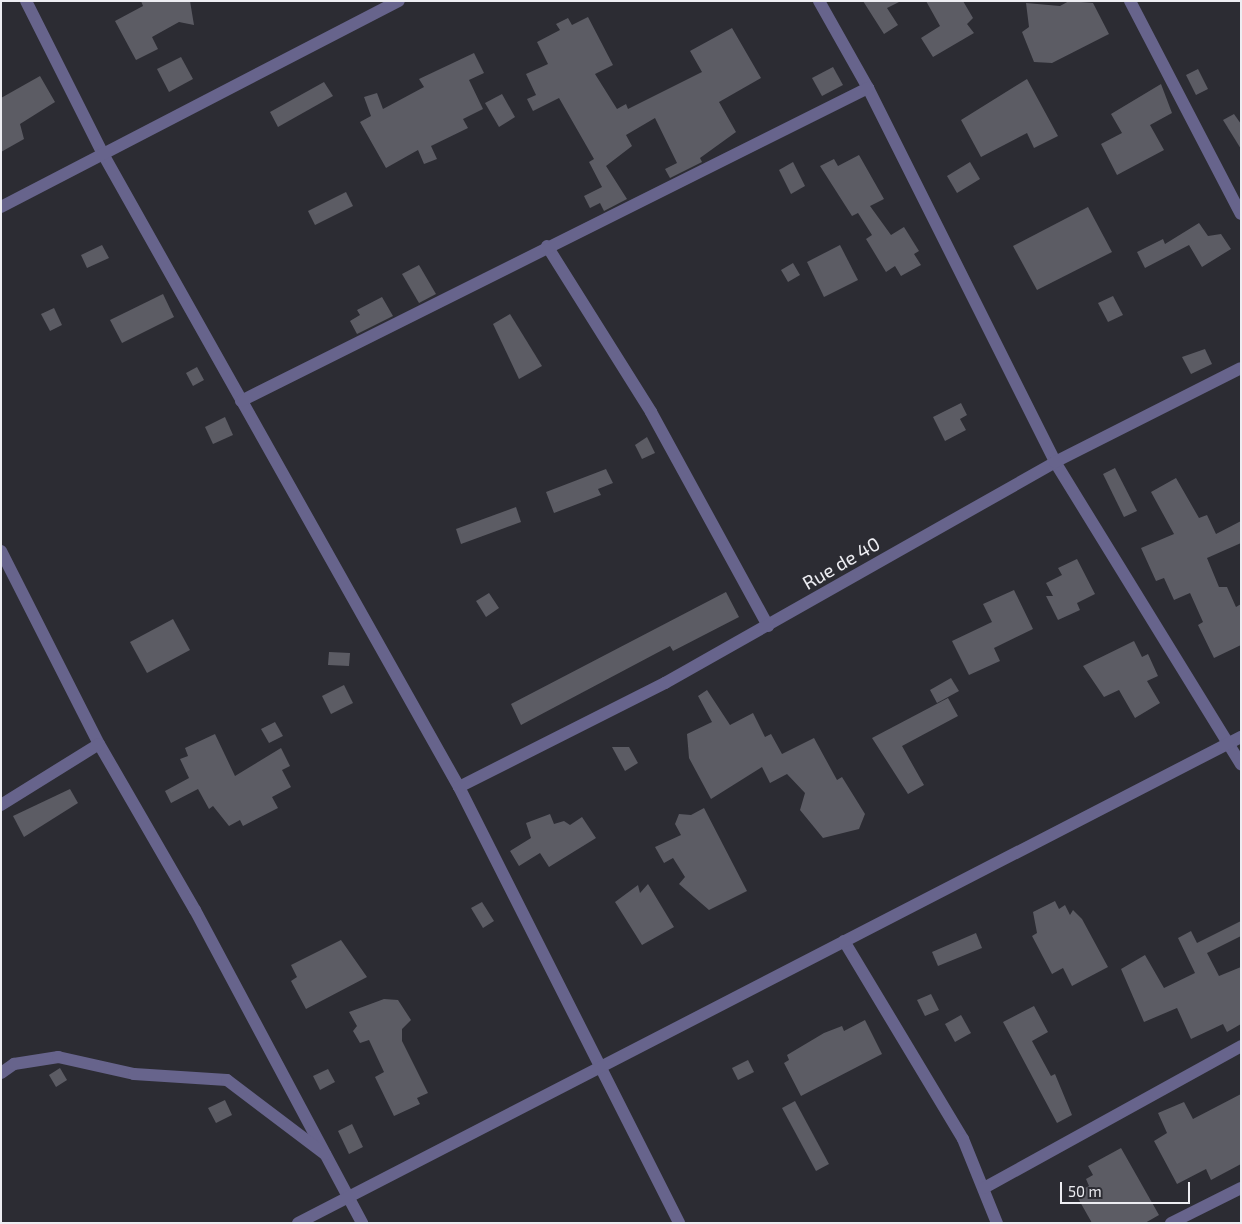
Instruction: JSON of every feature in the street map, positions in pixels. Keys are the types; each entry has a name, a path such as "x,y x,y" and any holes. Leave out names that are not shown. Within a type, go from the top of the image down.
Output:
{"street":[{"path":"26,1 103,154 240,401 459,787 679,1223"},
{"path":"1,207 399,1"},
{"path":"819,1 868,88 1055,462 1236,739 1241,764"},
{"path":"1130,1 1241,214"},
{"path":"240,401 547,246 868,88"},
{"path":"547,246 651,412 768,626"},
{"name":"Rue de 40","path":"459,787 768,626 1055,462 1241,368"},
{"path":"1,550 99,744 349,1194 362,1223"},
{"path":"298,1223 349,1194 600,1067 1236,739"},
{"path":"1,805 99,744"},
{"path":"844,941 949,1115 984,1188 997,1223"},
{"path":"984,1188 1241,1046"},
{"path":"1,1073 14,1064 58,1057 134,1074 227,1080 329,1158"},
{"path":"1172,1223 1241,1188"}],"building":[{"path":"141,1 190,1 194,25 179,22 152,37 158,49 136,60 115,21 143,6"},
{"path":"863,1 901,1 887,8 898,25 884,34"},
{"path":"926,1 963,1 973,18 967,24 974,33 933,57 921,38 940,26"},
{"path":"1069,1 1093,3 1109,34 1052,63 1034,62 1022,32 1029,27 1026,3 1060,6"},
{"path":"588,17 613,65 595,74 617,109 626,104 628,109 702,72 690,51 732,28 761,78 719,102 736,132 700,158 702,162 670,178 665,169 677,163 655,118 626,135 632,146 606,166 627,199 604,211 600,203 590,208 584,196 602,187 589,162 594,159 559,98 533,111 527,99 536,95 526,74 548,64 537,42 560,30 556,24 568,18 572,25"},
{"path":"474,53 484,73 469,80 483,109 463,119 468,128 431,146 437,159 424,164 418,150 386,168 360,122 371,116 364,97 377,93 383,109 424,87 419,79"},
{"path":"181,57 193,79 169,92 157,69"},
{"path":"833,67 843,85 822,96 812,78"},
{"path":"1198,69 1208,89 1196,95 1186,75"},
{"path":"40,76 55,102 20,124 24,139 1,152 1,98"},
{"path":"1027,79 1058,136 1034,148 1027,133 981,157 961,120"},
{"path":"324,82 333,96 278,127 270,112"},
{"path":"1161,84 1172,113 1150,125 1164,150 1117,175 1101,144 1122,133 1111,114"},
{"path":"502,94 515,117 499,127 485,103"},
{"path":"1234,114 1241,124 1241,149 1223,120"},
{"path":"859,155 884,199 870,206 891,235 904,227 919,251 914,254 921,265 901,276 895,266 886,272 866,239 872,235 858,213 852,216 820,166 834,159 838,166"},
{"path":"793,162 805,186 791,194 779,170"},
{"path":"970,162 980,179 957,193 947,176"},
{"path":"346,192 353,206 315,225 308,211"},
{"path":"1088,207 1112,252 1037,290 1013,246"},
{"path":"1199,223 1208,236 1221,234 1231,249 1202,267 1189,245 1145,268 1137,252 1163,239 1165,244"},
{"path":"102,245 109,258 87,268 81,255"},
{"path":"840,245 858,280 824,297 807,262"},
{"path":"793,263 800,275 788,282 781,270"},
{"path":"419,265 436,294 419,303 402,274"},
{"path":"163,294 174,317 122,343 110,320"},
{"path":"1113,296 1123,315 1108,322 1098,303"},
{"path":"382,297 393,316 357,334 350,321 360,315 357,310"},
{"path":"54,308 62,325 50,331 41,314"},
{"path":"510,314 542,366 519,379 493,324"},
{"path":"1205,349 1212,364 1191,374 1182,357"},
{"path":"197,367 204,380 193,386 186,373"},
{"path":"961,403 967,415 960,419 966,430 945,441 933,417"},
{"path":"225,417 233,435 213,444 205,427"},
{"path":"647,437 655,453 642,459 635,445"},
{"path":"1115,468 1137,511 1124,517 1103,474"},
{"path":"606,469 613,483 598,489 601,495 554,513 546,492"},
{"path":"1176,478 1199,518 1207,515 1216,534 1241,521 1241,543 1207,558 1219,587 1227,587 1236,607 1241,604 1241,645 1214,658 1198,625 1203,622 1190,593 1174,600 1164,578 1156,581 1141,548 1174,534 1151,492"},
{"path":"516,507 521,522 461,544 456,529"},
{"path":"1077,559 1095,594 1077,603 1080,610 1058,620 1046,596 1053,596 1046,583 1062,575 1058,568"},
{"path":"1014,590 1033,629 994,648 1000,661 969,675 952,641 992,622 983,604"},
{"path":"726,592 739,617 673,651 670,646 521,725 511,704"},
{"path":"489,593 499,608 486,617 476,601"},
{"path":"173,619 190,650 147,673 130,642"},
{"path":"1134,641 1142,657 1148,654 1158,676 1147,681 1160,703 1135,718 1119,690 1104,697 1083,666"},
{"path":"329,652 350,653 349,666 328,665"},
{"path":"951,678 959,691 937,703 930,690"},
{"path":"344,685 353,703 331,714 322,696"},
{"path":"707,690 730,725 753,713 765,737 771,734 782,754 814,738 837,780 842,777 865,814 859,829 823,838 800,810 805,793 787,774 770,783 762,767 711,799 689,758 687,734 712,722 698,696"},
{"path":"948,698 958,716 902,746 924,785 908,794 872,738"},
{"path":"275,722 283,736 269,743 261,729"},
{"path":"215,734 235,776 281,748 290,766 282,770 291,787 272,797 278,808 243,826 240,820 229,826 213,806 209,809 198,789 171,803 165,791 189,778 180,759 188,756 185,748"},
{"path":"612,747 629,747 638,763 625,771"},
{"path":"70,789 78,803 24,837 13,816"},
{"path":"704,808 747,891 709,910 679,884 685,877 673,858 664,863 655,847 681,835 675,824 679,814 691,815"},
{"path":"550,814 554,824 564,821 570,825 582,817 596,838 549,867 540,853 519,866 510,851 531,838 526,823"},
{"path":"648,884 674,927 642,945 615,902 638,885 640,893"},
{"path":"1055,901 1059,909 1065,905 1070,915 1073,910 1082,919 1108,967 1072,986 1063,968 1052,974 1032,936 1037,933 1033,912"},
{"path":"482,902 494,921 483,928 471,908"},
{"path":"1241,921 1241,936 1207,953 1219,976 1241,967 1241,1024 1227,1032 1223,1024 1191,1039 1177,1008 1144,1022 1121,969 1145,955 1164,988 1195,973 1178,938 1191,931 1197,943"},
{"path":"976,933 982,948 938,966 932,952"},
{"path":"341,940 367,977 306,1009 291,981 297,977 291,965"},
{"path":"931,994 939,1010 925,1016 917,1000"},
{"path":"384,999 398,1000 411,1020 402,1029 402,1041 428,1093 417,1098 420,1104 394,1116 375,1077 384,1072 369,1040 360,1043 353,1031 357,1026 349,1012"},
{"path":"1034,1006 1048,1032 1032,1041 1051,1076 1055,1074 1072,1115 1057,1123 1003,1022"},
{"path":"961,1015 971,1033 955,1042 945,1024"},
{"path":"865,1020 882,1054 801,1096 784,1063 789,1060 787,1055 824,1033 842,1026 844,1031"},
{"path":"748,1060 754,1072 738,1080 732,1068"},
{"path":"60,1068 67,1080 56,1087 49,1075"},
{"path":"328,1069 335,1082 320,1090 313,1076"},
{"path":"1241,1094 1241,1164 1211,1180 1206,1169 1177,1184 1154,1141 1167,1133 1158,1113 1184,1102 1193,1119"},
{"path":"225,1100 232,1115 216,1123 208,1108"},
{"path":"795,1101 829,1164 816,1171 782,1108"},
{"path":"352,1124 363,1147 349,1154 338,1131"},
{"path":"1121,1148 1159,1215 1145,1223 1092,1223 1075,1193 1089,1186 1086,1179 1093,1175 1088,1166"}]}
